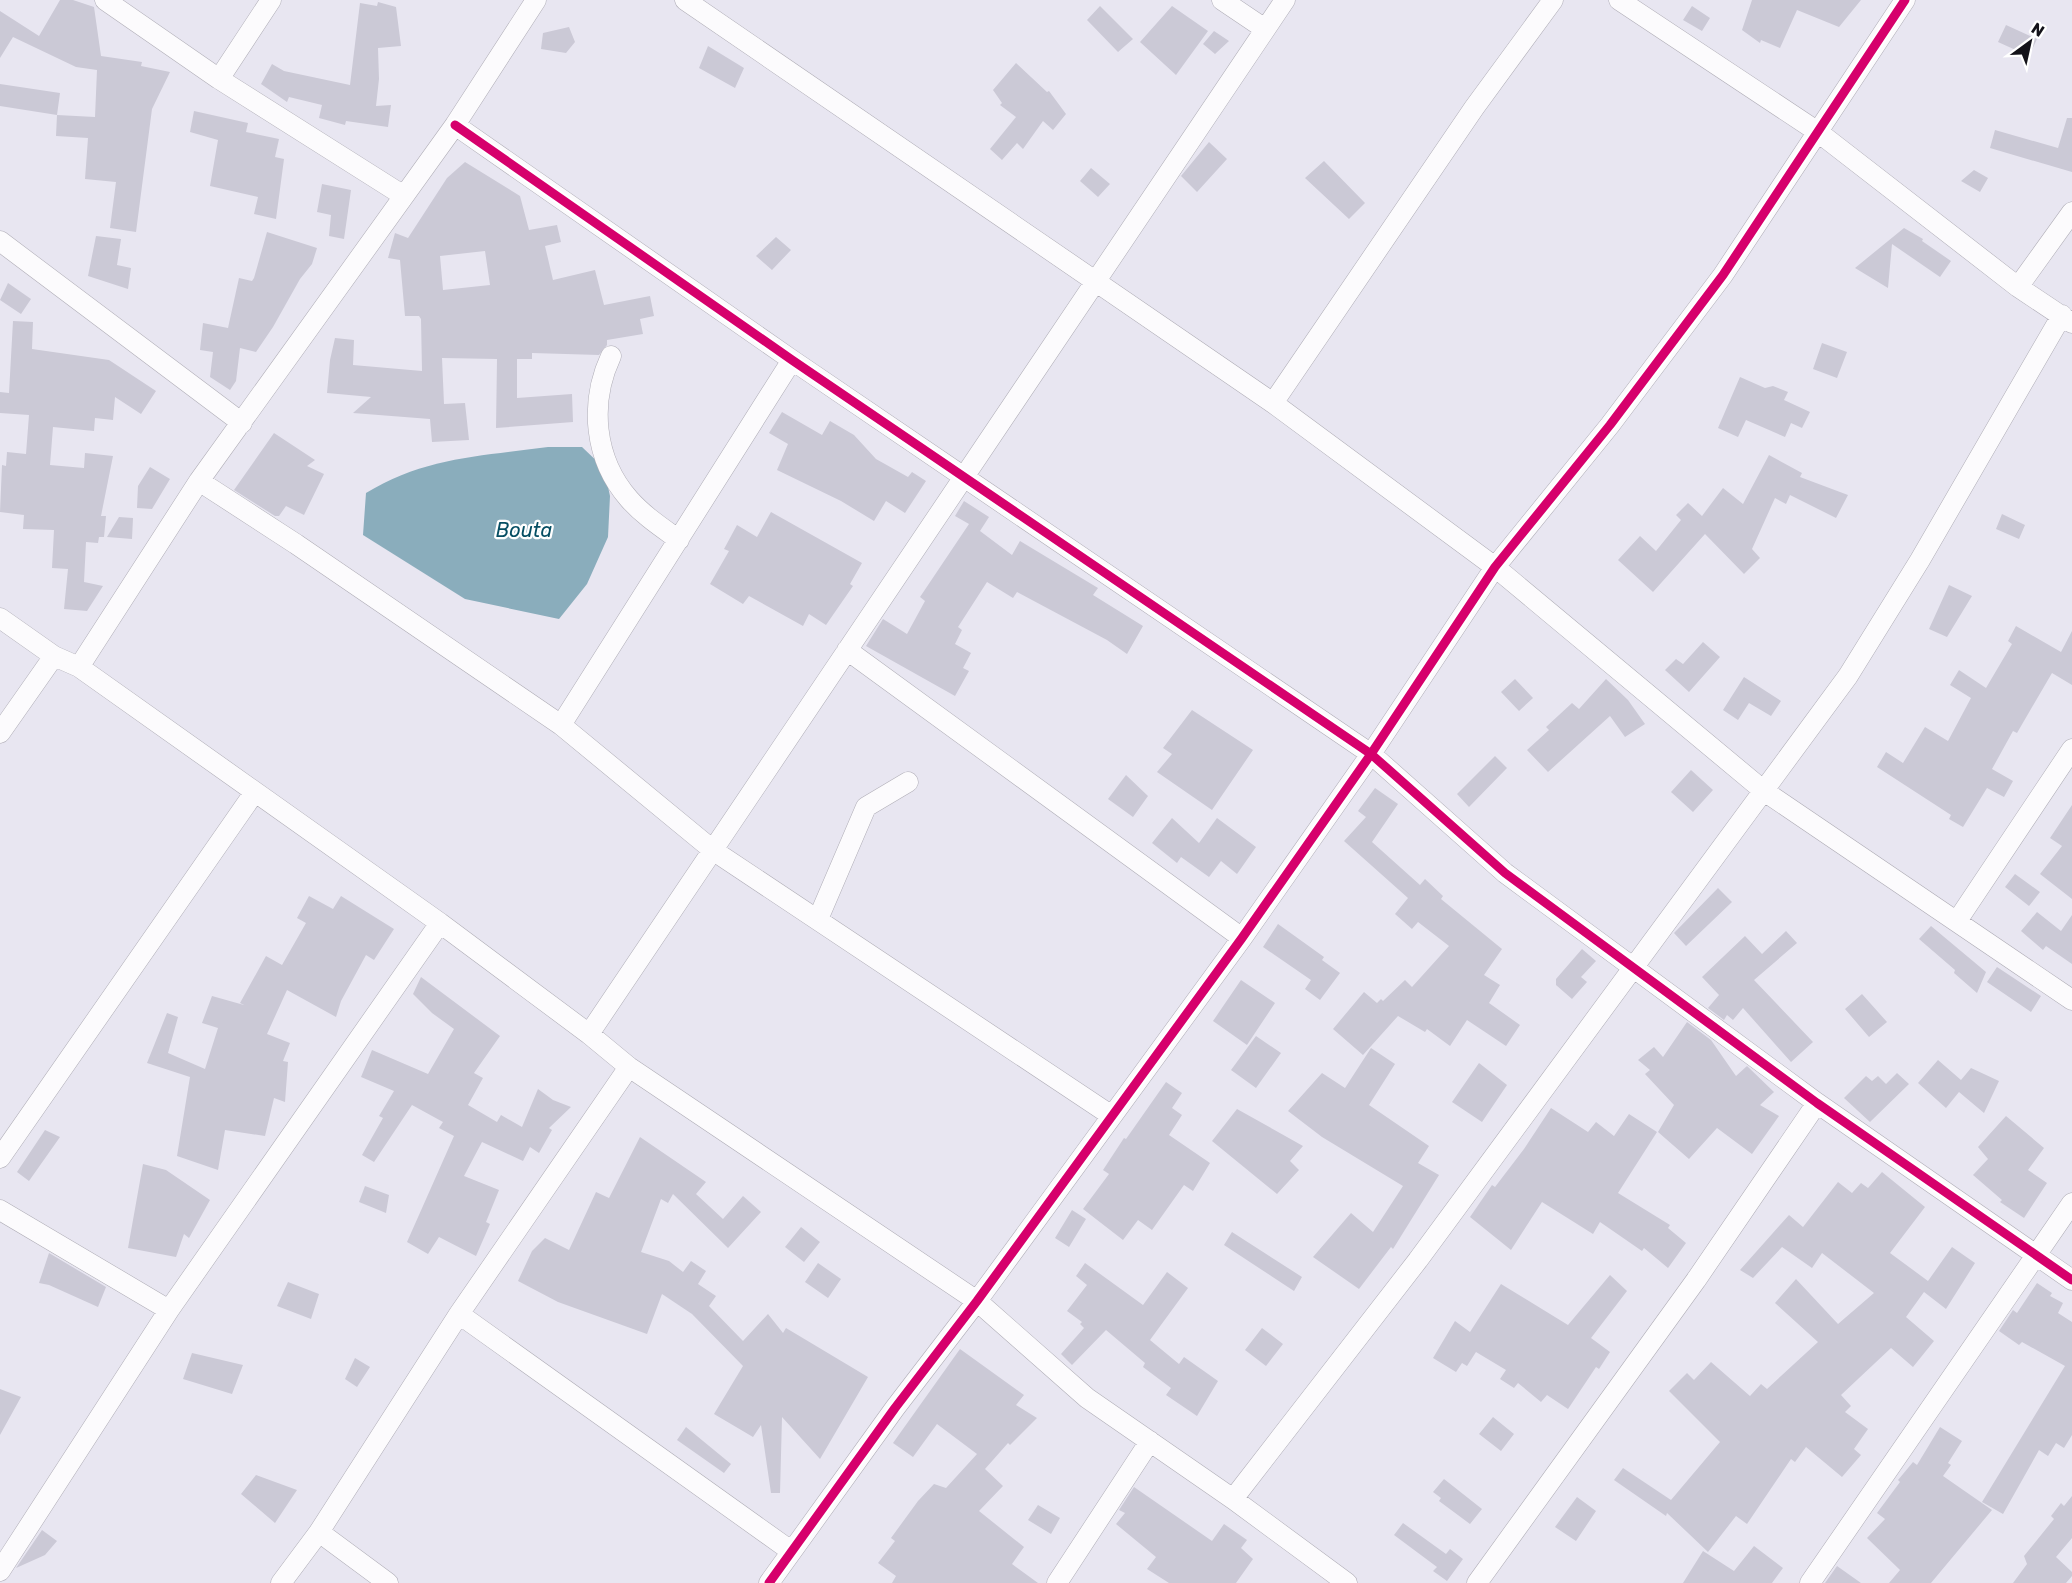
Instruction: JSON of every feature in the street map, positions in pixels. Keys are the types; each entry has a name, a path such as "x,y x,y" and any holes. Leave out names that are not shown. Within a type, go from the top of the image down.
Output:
{"street":[{"path":"105,0 219,79 404,196"},
{"path":"219,79 271,0"},
{"path":"79,667 199,481 455,125 536,0"},
{"path":"685,0 1273,403 1495,567 1764,791 2072,1000"},
{"path":"1222,0 1265,29"},
{"path":"590,1034 847,650 966,478 1094,281 1285,0"},
{"path":"1273,403 1474,108 1553,0"},
{"path":"1233,1499 1418,1260 1860,657 2067,319 2018,287 1818,132 1619,0"},
{"path":"769,1583 895,1408 977,1301 1242,938 1371,754 1495,567 1610,425 1723,275 1905,0"},
{"path":"455,125 792,360 1371,754 1505,873 1817,1103 2072,1280"},
{"path":"2018,287 2072,212"},
{"path":"0,241 242,423"},
{"path":"611,356 599,388 597,405 605,456 610,471 628,498 679,540"},
{"path":"561,725 792,360"},
{"path":"199,481 561,725 714,851 1112,1116"},
{"path":"0,618 54,656 79,667 440,923 590,1034 629,1067 977,1301 1087,1398 1233,1499 1347,1583"},
{"path":"847,650 1242,938"},
{"path":"0,733 54,656"},
{"path":"1957,921 2069,758"},
{"path":"818,919 866,807 908,782"},
{"path":"0,1158 255,793"},
{"path":"0,1570 169,1310 440,923"},
{"path":"281,1583 319,1532 459,1314 629,1067"},
{"path":"1477,1583 1696,1280 1817,1103"},
{"path":"1810,1583 2072,1203"},
{"path":"0,1210 169,1310"},
{"path":"459,1314 791,1551"},
{"path":"1057,1583 1150,1442"},
{"path":"319,1532 388,1583"}],"water":[{"name":"Bouta","path":"548,447 582,447 604,468 610,496 608,537 587,584 559,619 465,599 363,535 366,493 388,481 432,465 454,460"}],"building":[{"path":"60,0 73,0 94,7 101,56 142,62 141,66 170,72 152,109 136,232 110,228 116,182 85,179 88,138 56,136 57,115 95,117 97,70 76,67 13,37 0,58 0,11 39,36"},
{"path":"1752,0 1861,0 1839,27 1797,10 1780,48 1761,40 1760,43 1742,30"},
{"path":"378,2 396,7 401,46 378,48 379,79 376,106 391,105 388,127 346,121 345,125 319,118 322,105 289,97 287,102 261,84 272,64 284,71 350,85 360,3 377,6"},
{"path":"1100,6 1133,39 1118,52 1087,20"},
{"path":"1172,6 1208,31 1176,75 1140,42"},
{"path":"1692,6 1710,18 1702,31 1683,20"},
{"path":"2006,25 2037,39 2029,56 1998,42"},
{"path":"569,27 575,42 566,53 541,49 543,33"},
{"path":"1214,31 1229,41 1215,54 1203,44"},
{"path":"708,46 744,68 735,88 699,68"},
{"path":"1016,63 1047,92 1049,91 1066,114 1053,130 1043,121 1023,149 1017,143 1002,160 990,149 1016,117 1000,105 1002,103 993,90"},
{"path":"0,84 60,93 57,115 0,106"},
{"path":"194,111 248,123 246,132 279,139 275,157 284,159 276,219 254,214 258,197 210,186 218,140 190,132"},
{"path":"2067,118 2072,118 2072,172 1990,148 1995,130 2058,148"},
{"path":"1209,142 1227,159 1197,192 1181,176"},
{"path":"1324,161 1365,203 1349,219 1305,178"},
{"path":"465,162 520,196 529,230 557,225 561,242 545,246 553,280 595,270 604,305 650,296 654,316 640,319 643,334 607,340 607,345 599,355 532,353 532,359 517,359 517,398 572,394 573,422 496,428 497,359 442,358 444,404 465,403 469,440 432,442 430,419 353,413 371,397 327,393 335,338 354,340 353,365 422,371 421,319 419,316 405,316 400,260 388,258 395,233 408,238 447,178","holes":["485,251 490,285 443,290 440,256"]},
{"path":"1091,168 1110,184 1098,197 1080,181"},
{"path":"1974,170 1988,178 1980,192 1961,181"},
{"path":"322,184 351,190 344,239 329,236 331,215 317,212"},
{"path":"1904,228 1923,239 1922,241 1951,261 1940,277 1892,244 1888,288 1855,268"},
{"path":"267,232 317,248 312,264 300,279 256,352 240,348 236,381 230,390 210,377 213,352 200,350 203,323 228,328 239,278 252,281 254,278"},
{"path":"96,236 121,239 117,265 131,268 128,289 88,276"},
{"path":"776,237 791,250 772,270 756,256"},
{"path":"8,283 31,299 21,314 0,300"},
{"path":"13,321 33,322 32,349 109,360 156,391 141,414 115,397 113,420 95,418 94,431 53,427 50,465 84,468 85,453 113,456 101,516 106,516 104,537 99,537 98,543 86,542 84,582 103,586 87,611 64,609 68,569 52,568 54,530 23,529 24,515 0,512 2,465 6,466 7,452 26,454 29,415 0,413 0,392 9,393"},
{"path":"1822,343 1847,352 1837,378 1813,369"},
{"path":"1740,377 1765,388 1773,386 1788,392 1784,400 1810,412 1802,428 1791,423 1785,437 1746,420 1738,437 1718,428"},
{"path":"782,412 822,435 830,421 854,435 876,459 908,477 912,472 926,481 905,513 886,501 874,521 841,501 777,470 788,444 769,433"},
{"path":"274,433 315,460 307,466 324,474 304,515 286,506 279,516 275,516 234,490"},
{"path":"1769,455 1802,473 1800,477 1848,495 1836,518 1790,495 1786,504 1775,498 1752,549 1760,558 1744,574 1705,534 1653,592 1618,560 1640,536 1656,551 1681,520 1676,515 1688,503 1702,516 1723,488 1743,504"},
{"path":"150,467 170,479 152,509 137,508 138,486"},
{"path":"964,501 989,517 980,531 1012,555 1020,541 1098,588 1093,595 1143,626 1127,654 1107,640 1017,592 1013,598 987,582 958,627 962,630 955,644 971,653 963,668 969,671 955,696 866,646 883,619 907,634 925,601 920,597 969,524 955,516"},
{"path":"771,512 862,563 850,584 853,586 826,625 809,614 803,626 749,596 743,604 710,584 729,551 724,549 737,525 757,537"},
{"path":"2002,514 2025,525 2019,539 1996,529"},
{"path":"119,517 133,518 132,539 107,537"},
{"path":"1949,585 1972,596 1947,637 1929,629"},
{"path":"2016,626 2061,652 2072,631 2072,685 2052,673 2017,733 2013,731 1992,769 2013,781 2004,797 1987,788 1963,827 1949,819 1951,815 1877,767 1886,752 1903,763 1925,727 1948,741 1971,698 1950,685 1959,670 1986,688 2012,644 2008,641"},
{"path":"1703,642 1720,657 1689,692 1665,670 1676,659 1683,664"},
{"path":"1744,677 1781,701 1771,716 1749,703 1738,720 1723,710"},
{"path":"1515,679 1533,698 1519,711 1501,692"},
{"path":"1606,679 1628,700 1645,724 1625,737 1610,716 1548,772 1527,750 1549,730 1546,727 1572,703 1579,709"},
{"path":"1192,710 1253,750 1212,810 1157,772 1172,754 1163,748"},
{"path":"1495,756 1507,768 1469,807 1457,794"},
{"path":"1691,770 1713,790 1693,812 1671,792"},
{"path":"1126,775 1148,796 1133,817 1108,799"},
{"path":"1375,788 1398,804 1372,842 1420,885 1425,879 1443,896 1441,899 1502,949 1484,975 1500,985 1489,1003 1520,1025 1506,1046 1467,1020 1450,1046 1427,1029 1425,1032 1398,1016 1363,1055 1333,1029 1364,992 1377,1003 1381,999 1383,1001 1405,980 1412,987 1449,946 1418,922 1412,929 1395,914 1408,898 1344,841 1366,817 1358,811"},
{"path":"2072,805 2072,899 2040,874 2062,846 2050,838"},
{"path":"1172,818 1199,843 1217,818 1256,847 1237,874 1221,861 1209,877 1181,857 1177,863 1152,843"},
{"path":"2015,874 2040,892 2029,906 2005,887"},
{"path":"1718,888 1732,902 1686,946 1674,933"},
{"path":"309,896 333,909 341,896 394,929 374,960 366,955 341,1001 336,1017 287,990 267,1034 290,1043 283,1061 288,1062 285,1102 274,1098 265,1136 225,1130 218,1170 177,1156 190,1077 147,1063 167,1013 178,1017 168,1053 205,1069 218,1028 202,1023 212,996 244,1005 240,1003 266,956 282,965 306,923 297,918"},
{"path":"2037,912 2061,931 2072,915 2072,964 2046,946 2043,950 2021,931"},
{"path":"1278,924 1324,957 1322,960 1340,973 1320,1000 1305,989 1311,980 1263,947"},
{"path":"1931,926 1986,972 1977,993 1954,973 1955,970 1919,939"},
{"path":"1786,931 1797,943 1754,980 1813,1042 1791,1062 1743,1008 1733,1020 1727,1015 1724,1020 1708,1008 1719,995 1702,977 1745,936 1762,954"},
{"path":"1582,949 1596,961 1581,977 1587,982 1572,999 1556,985 1556,979"},
{"path":"1997,967 2041,996 2031,1012 1987,982"},
{"path":"421,977 500,1036 474,1073 483,1078 468,1105 497,1122 501,1115 522,1127 538,1089 553,1100 571,1107 549,1128 552,1130 539,1153 530,1147 523,1161 482,1142 464,1176 499,1190 486,1222 490,1224 476,1256 439,1237 428,1254 407,1242 454,1136 439,1128 443,1122 412,1105 374,1162 362,1155 383,1118 379,1116 394,1091 361,1077 372,1050 428,1074 454,1029 432,1013 413,994"},
{"path":"1241,980 1275,1003 1247,1045 1213,1021"},
{"path":"1862,994 1887,1022 1869,1037 1845,1009"},
{"path":"1687,1022 1711,1040 1736,1076 1747,1066 1774,1092 1760,1105 1779,1116 1752,1154 1717,1128 1689,1159 1658,1132 1674,1105 1645,1074 1650,1070 1638,1060 1654,1047 1663,1057"},
{"path":"1256,1036 1281,1053 1256,1088 1231,1070"},
{"path":"1371,1048 1395,1064 1369,1105 1429,1146 1418,1163 1439,1175 1393,1249 1391,1247 1359,1289 1313,1257 1351,1213 1373,1232 1403,1186 1322,1137 1288,1111 1322,1073 1345,1088"},
{"path":"1938,1060 1961,1080 1971,1068 1999,1081 1984,1113 1959,1092 1946,1108 1918,1083"},
{"path":"1479,1063 1507,1085 1482,1122 1452,1102"},
{"path":"1897,1073 1909,1084 1870,1122 1844,1098 1866,1076 1872,1081 1878,1076 1886,1084"},
{"path":"1166,1082 1182,1093 1172,1108 1182,1115 1169,1135 1210,1163 1193,1191 1184,1185 1152,1230 1138,1220 1123,1240 1083,1209 1109,1174 1103,1170"},
{"path":"1551,1108 1588,1132 1596,1122 1614,1136 1629,1114 1657,1132 1618,1193 1670,1225 1668,1228 1686,1243 1668,1268 1644,1248 1642,1251 1600,1222 1593,1234 1542,1202 1511,1250 1470,1217 1492,1185 1495,1187 1524,1149"},
{"path":"1237,1109 1303,1146 1290,1161 1299,1170 1277,1194 1212,1141"},
{"path":"2006,1116 2044,1148 2028,1170 2047,1183 2024,1218 2000,1202 2002,1200 1973,1175 1988,1159 1978,1147"},
{"path":"45,1130 60,1137 29,1181 17,1172"},
{"path":"640,1137 706,1182 696,1194 723,1219 743,1196 761,1212 728,1248 673,1194 668,1203 661,1199 641,1252 669,1261 683,1272 691,1261 706,1271 698,1284 716,1296 709,1306 743,1341 768,1314 783,1333 786,1328 868,1377 820,1459 782,1417 780,1493 771,1493 761,1425 753,1437 714,1414 743,1366 692,1314 662,1294 647,1334 558,1302 518,1281 532,1251 545,1238 569,1250 596,1192 609,1198"},
{"path":"143,1164 166,1170 210,1200 189,1238 184,1234 176,1257 128,1248"},
{"path":"1882,1172 1925,1207 1890,1253 1928,1281 1952,1247 1975,1263 1946,1309 1924,1292 1906,1317 1934,1341 1913,1367 1891,1348 1841,1395 1851,1406 1845,1412 1868,1429 1854,1449 1861,1455 1842,1477 1806,1447 1795,1462 1791,1459 1747,1524 1736,1516 1708,1552 1667,1513 1666,1516 1614,1480 1623,1468 1671,1500 1720,1442 1669,1391 1687,1373 1694,1380 1711,1362 1750,1396 1761,1384 1767,1389 1818,1342 1775,1303 1796,1279 1838,1324 1874,1293 1822,1253 1812,1268 1782,1247 1753,1278 1740,1270 1789,1215 1803,1227 1838,1182 1852,1193 1861,1183 1868,1188"},
{"path":"365,1186 389,1195 386,1213 359,1202"},
{"path":"1072,1210 1086,1219 1069,1247 1055,1238"},
{"path":"801,1227 820,1242 804,1262 785,1247"},
{"path":"1232,1232 1302,1277 1294,1291 1224,1245"},
{"path":"49,1253 106,1287 98,1307 49,1285 39,1283"},
{"path":"818,1263 841,1279 828,1298 805,1282"},
{"path":"1085,1263 1143,1305 1167,1272 1188,1288 1150,1340 1179,1364 1184,1357 1218,1381 1197,1416 1166,1395 1171,1388 1143,1367 1145,1363 1106,1330 1072,1365 1061,1354 1084,1328 1080,1324 1082,1322 1067,1311 1087,1285 1076,1276"},
{"path":"1610,1275 1627,1291 1591,1338 1610,1352 1599,1369 1596,1367 1568,1409 1547,1395 1541,1402 1518,1383 1514,1388 1500,1379 1506,1370 1476,1352 1467,1366 1462,1363 1456,1372 1433,1358 1455,1321 1470,1332 1501,1284 1568,1325"},
{"path":"288,1282 319,1294 311,1319 277,1306"},
{"path":"2037,1283 2052,1293 2050,1296 2063,1303 2058,1313 2072,1322 2072,1435 2064,1448 2056,1443 2048,1456 2039,1450 2003,1514 1982,1502 2065,1366 2022,1342 2019,1345 1999,1331 2013,1310 2017,1313"},
{"path":"1262,1328 1283,1344 1266,1366 1245,1350"},
{"path":"960,1349 1024,1395 1016,1405 1037,1418 1010,1445 1008,1443 985,1469 1003,1486 979,1511 1024,1547 1012,1564 1038,1583 892,1583 896,1576 878,1563 895,1541 891,1538 918,1501 934,1484 946,1488 977,1454 937,1424 913,1457 893,1443"},
{"path":"192,1353 243,1365 232,1394 183,1379"},
{"path":"355,1358 370,1367 357,1387 345,1379"},
{"path":"0,1389 21,1397 0,1435"},
{"path":"1493,1417 1514,1434 1501,1451 1479,1434"},
{"path":"686,1427 731,1464 724,1473 677,1440"},
{"path":"1940,1427 1962,1441 1948,1463 1951,1465 1943,1476 1992,1510 1931,1583 1889,1583 1900,1570 1867,1538 1885,1519 1877,1513 1900,1482 1898,1480 1913,1462 1917,1465"},
{"path":"256,1475 297,1490 275,1523 241,1494"},
{"path":"1444,1479 1482,1509 1470,1524 1439,1501 1441,1498 1433,1492"},
{"path":"1134,1487 1212,1541 1224,1524 1247,1540 1241,1548 1253,1559 1236,1583 1169,1583 1147,1569 1156,1557 1116,1524 1125,1513 1119,1510"},
{"path":"2072,1496 2072,1538 2056,1557 2072,1572 2072,1576 2066,1583 2013,1583 2027,1564 2024,1556 2054,1519 2051,1516 2061,1503 2064,1506"},
{"path":"1577,1497 1596,1511 1576,1541 1555,1527"},
{"path":"1038,1505 1060,1518 1051,1534 1028,1520"},
{"path":"1403,1523 1446,1554 1450,1549 1463,1559 1447,1581 1433,1571 1437,1567 1394,1535"},
{"path":"42,1530 57,1541 45,1555 16,1568"},
{"path":"1754,1546 1783,1568 1772,1583 1683,1583 1703,1551 1734,1571"},
{"path":"1837,1566 1861,1583 1825,1583"}],"cycle path":[{"path":"769,1583 895,1408 977,1301 1242,938 1371,754 1495,567 1610,425 1723,275 1905,0"},
{"path":"455,125 792,360 1371,754 1505,873 1817,1103 2072,1280"}]}
